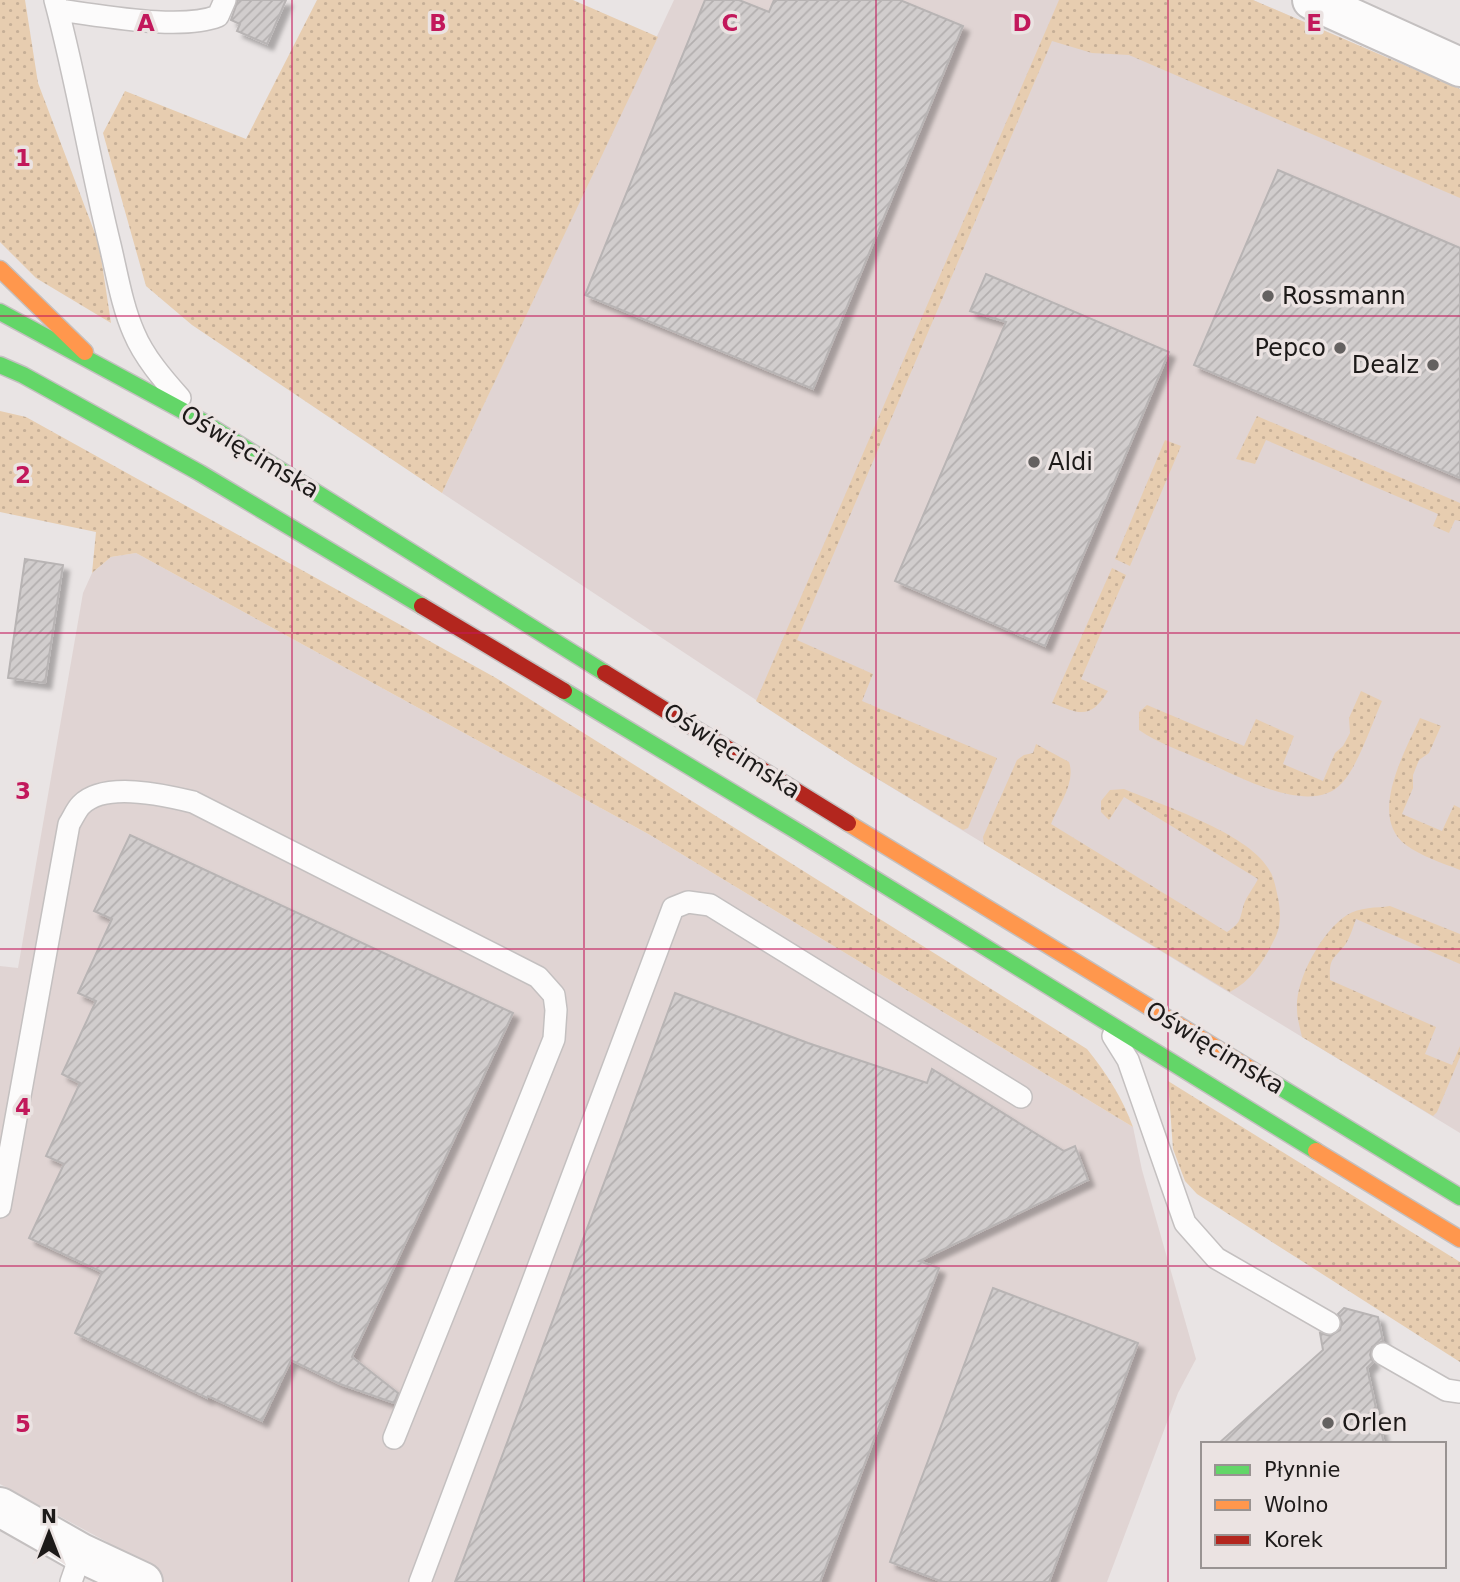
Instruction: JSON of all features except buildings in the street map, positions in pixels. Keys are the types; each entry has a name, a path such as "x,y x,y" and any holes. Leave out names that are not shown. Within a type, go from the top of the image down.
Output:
{"main road":[{"path":"0,269 97,363"},
{"name":"Oświęcimska","path":"0,312 200,420 762,771 1460,1197"},
{"name":"Oświęcimska","path":"0,365 23,375 200,473 800,833 1104,1023 1460,1239"},
{"path":"0,375 23,375"}],"street":[{"path":"1312,0 1365,10 1460,67"},
{"path":"0,1507 76,1567 143,1582"}],"lane":[{"path":"200,420 160,375 134,334 94,179 57,5 167,22 203,22 218,16 225,0"},
{"path":"0,1207 69,824 82,805 97,794 151,792 193,802 538,977 554,995 554,1039 394,1438"},
{"path":"420,1582 673,908 688,902 710,905 1021,1097"},
{"path":"1104,1023 1128,1060 1185,1223 1216,1258 1329,1323"},
{"path":"1383,1354 1446,1390 1460,1392"}],"shaded area":[{"path":"0,0 25,0 38,83 99,244 111,323 36,278 0,242"},
{"path":"317,0 573,0 658,37 442,493 192,325 146,286 103,133 125,91 246,139"},
{"path":"674,0 1253,0 1460,89 1460,1133 853,764 442,493"},
{"path":"1059,0 1253,0 1460,89 1460,198 1129,55 1092,53 1052,41 797,640 873,674 862,701 997,758 968,828 963,830 853,764 756,701"},
{"path":"0,411 26,417 496,678 1087,1049 1113,1086 1133,1127 650,835 136,553 111,557 92,573 96,532 0,512"},
{"path":"1257,416 1460,503 1460,521 1455,520 1449,533 1433,526 1438,514 1266,440 1255,464 1236,459"},
{"path":"1165,440 1181,446 1130,566 1115,559"},
{"path":"136,553 650,835 1133,1127 1142,1170 1196,1359 1178,1393 1107,1582 94,1582 107,1542 0,1484 0,966 18,968 83,593 92,573 111,557"},
{"path":"1112,568 1126,575 1081,679 1108,691 1096,707 1077,712 1052,703"},
{"path":"1361,691 1382,701 1359,755 1342,783 1328,793 1312,796 1293,795 1253,783 1139,730 1139,712 1147,705 1244,746 1256,719 1294,736 1283,764 1323,781 1335,753 1343,746 1350,733 1349,718"},
{"path":"1420,718 1441,726 1429,753 1419,760 1413,775 1413,788 1402,814 1442,831 1454,805 1460,808 1460,870 1406,845 1395,833 1390,817 1393,783"},
{"path":"1036,744 1069,762 1071,770 1066,793 1051,824 1227,932 1239,920 1245,901 1258,879 1124,797 1109,820 1101,812 1101,801 1110,790 1124,789 1202,821 1242,843 1257,855 1273,879 1280,920 1266,956 1245,982 1230,992 984,844 983,837 1017,760 1033,753"},
{"path":"1390,906 1460,934 1460,964 1356,919 1347,942 1331,963 1330,980 1436,1027 1425,1054 1452,1065 1460,1046 1460,1057 1433,1116 1302,1037 1299,1023 1297,1009 1300,984 1312,957 1328,932 1352,912"},
{"path":"1168,1081 1460,1262 1460,1362 1197,1194 1185,1181 1173,1149"}],"traffic: fast":[{"path":"0,312 200,420 605,673"},
{"path":"0,365 23,375 200,473 422,606"},
{"path":"564,691 1316,1151"},
{"path":"1262,1076 1460,1197"}],"traffic: slow":[{"path":"0,269 85,352"},
{"path":"848,823 1262,1076"},
{"path":"1316,1151 1460,1239"}],"traffic: jam":[{"path":"422,606 564,691"},
{"path":"605,673 848,823"}],"place":[{"name":"Rossmann","path":"1268,296"},
{"name":"Pepco","path":"1340,348"},
{"name":"Dealz","path":"1433,365"},
{"name":"Aldi","path":"1034,462"},
{"name":"Orlen","path":"1328,1423"}]}
